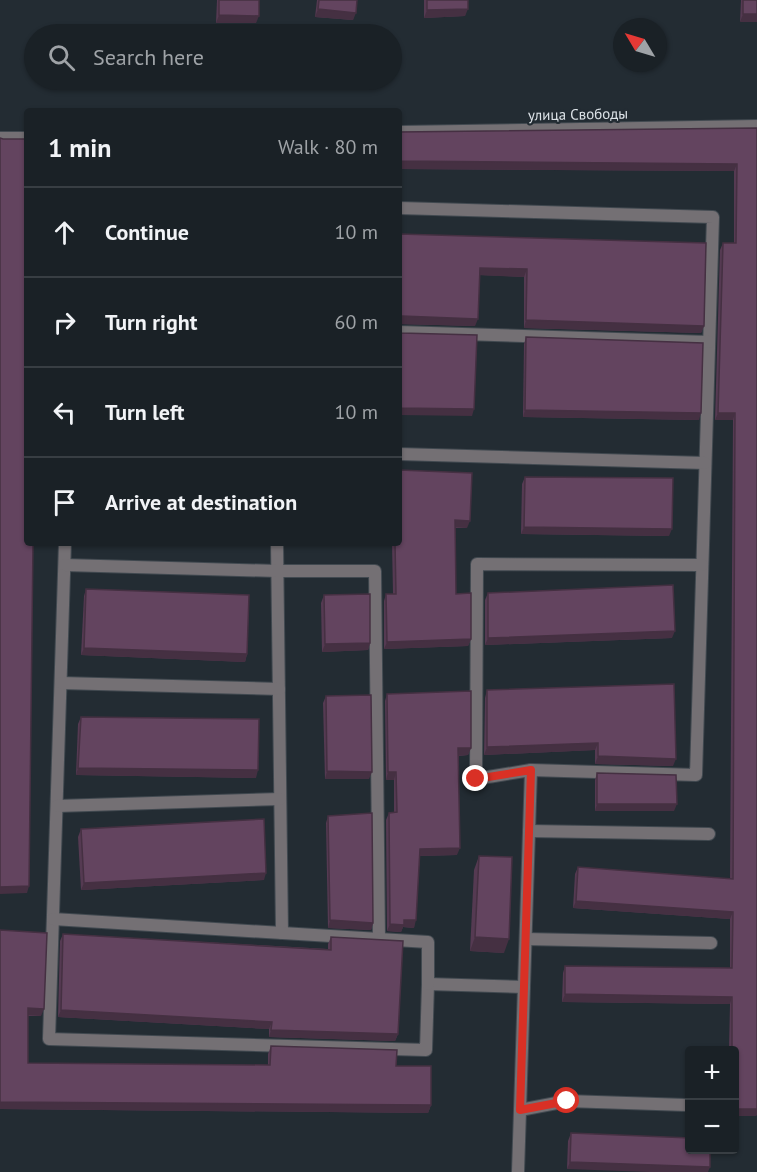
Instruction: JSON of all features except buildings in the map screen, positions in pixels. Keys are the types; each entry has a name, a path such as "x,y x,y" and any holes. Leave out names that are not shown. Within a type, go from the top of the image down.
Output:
{"street":[{"name":"улица Свободы","path":"402,132 757,126"},
{"path":"0,138 24,138"},
{"path":"402,208 713,217 696,775 531,770 476,779 477,564 702,565"},
{"path":"402,332 709,342"},
{"path":"402,454 705,463"},
{"path":"53,919 428,942 426,1050 49,1039 65,546"},
{"path":"277,546 282,933"},
{"path":"64,564 277,571 375,571 379,939"},
{"path":"61,683 279,689"},
{"path":"518,1172 531,770"},
{"path":"57,806 280,799"},
{"path":"529,831 709,834"},
{"path":"526,939 711,943"},
{"path":"428,984 524,987"},
{"path":"520,1110 567,1101 685,1105"}],"route":[{"path":"476,779 531,770 520,1110 567,1101"}]}
